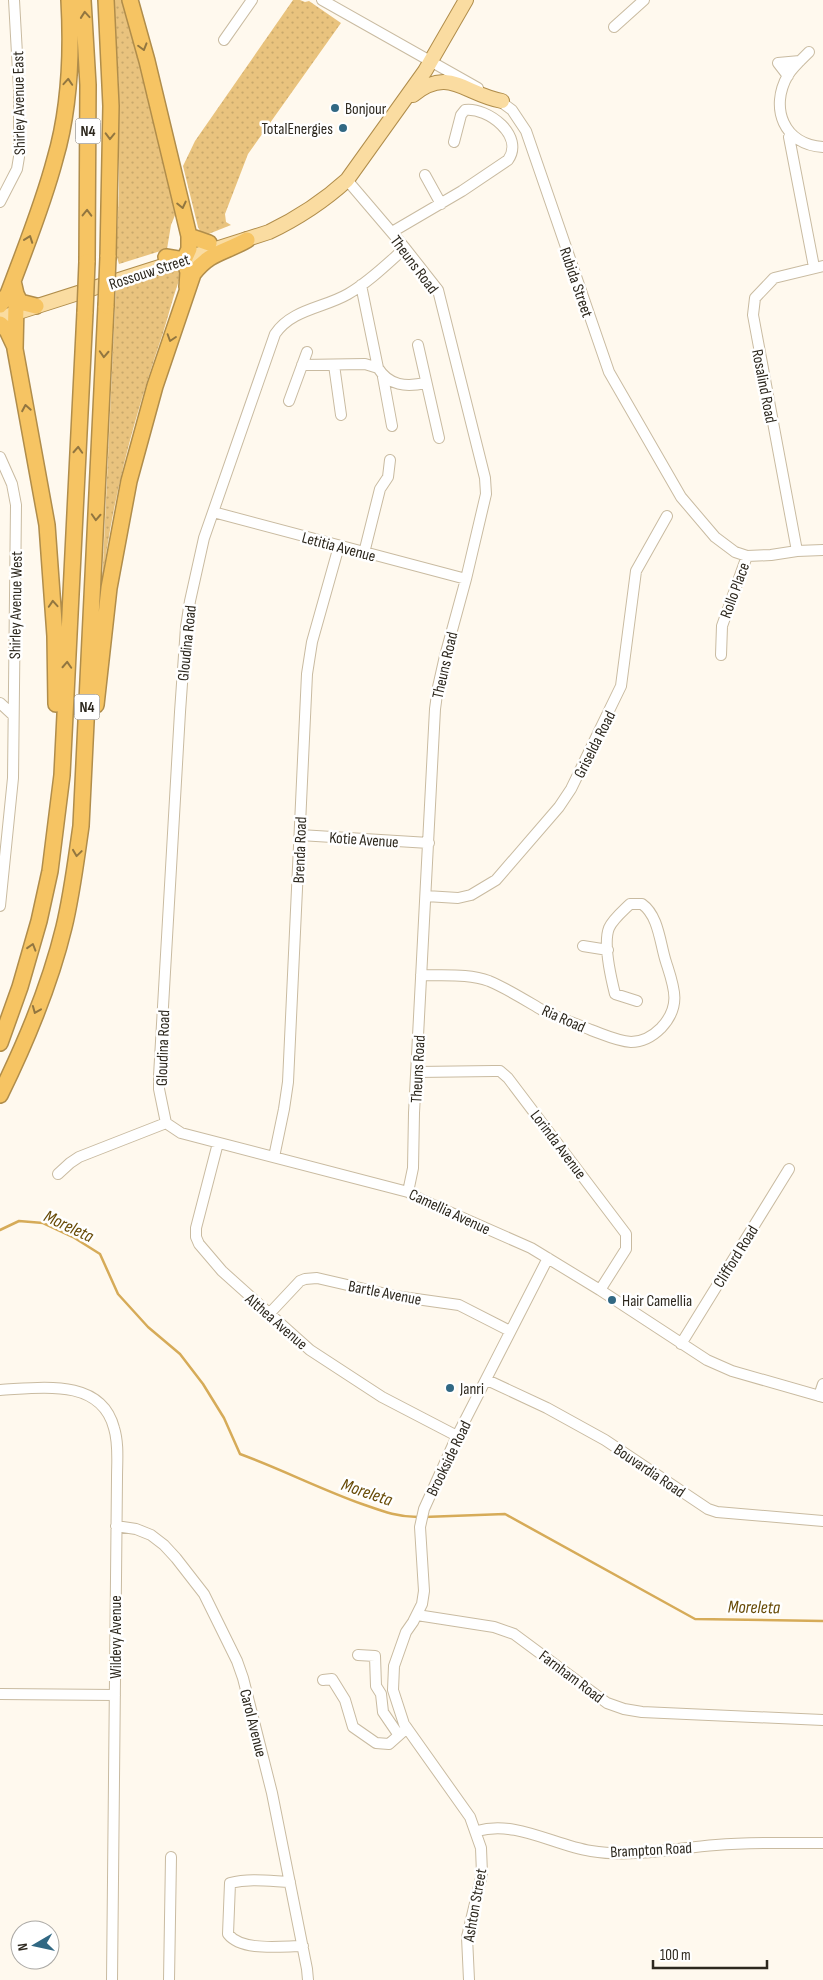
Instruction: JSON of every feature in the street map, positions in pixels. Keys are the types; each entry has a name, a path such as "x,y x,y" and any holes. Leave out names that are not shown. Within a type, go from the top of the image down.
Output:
{"highway":[{"path":"0,304 8,294 46,190 62,128 69,82 69,0"},
{"name":"N4","path":"0,1043 20,987 39,922 50,871 62,775 87,262 88,94 83,0"},
{"name":"N4","path":"0,1095 12,1072 52,968 64,927 81,826 108,257 110,106 106,0"},
{"path":"130,0 148,61 187,248 188,277 186,292"},
{"path":"81,826 90,765 109,588 120,521 138,443 193,274 202,262 246,240"},
{"path":"166,257 187,248 209,243"},
{"path":"13,281 16,294 13,307 15,349 47,525 55,636 56,704 62,775"},
{"path":"13,307 36,306"},
{"path":"0,324 7,330 15,349"}],"main road":[{"name":"Rossouw Street","path":"36,306 187,248 246,240 269,232 334,192 347,180 432,60 466,0"},
{"path":"402,103 422,87 431,83 445,81 486,98 502,101"},
{"name":"Rossouw Street","path":"209,243 281,219 296,216"},
{"name":"Rossouw Street","path":"0,318 13,307 166,257"}],"street":[{"name":"Shirley Avenue East","path":"0,202 17,169 19,161 19,90 14,0"},
{"path":"224,40 252,0"},
{"name":"Rubida Street","path":"322,0 432,60 502,101 516,114 526,131 609,372 681,497 715,536 731,549 747,556"},
{"path":"614,27 644,0"},
{"path":"809,52 788,76 779,102 780,114 787,130 797,140 808,145 823,147"},
{"path":"788,76 778,63 800,61"},
{"path":"392,232 441,204 508,160 513,154 512,140 505,129 492,117 480,110 465,110 461,114 454,142"},
{"path":"788,137 819,266"},
{"path":"425,175 441,204"},
{"name":"Theuns Road","path":"347,180 405,248 433,284 440,298 485,478 486,494 438,687 435,709 414,1168 408,1192"},
{"name":"Gloudina Road","path":"166,1124 159,1089 159,1076 171,846 186,627 204,538 275,334 284,324 302,312 348,294 362,285 405,248"},
{"name":"Rosalind Road","path":"797,551 752,315 755,298 774,278 819,266"},
{"path":"362,285 392,426"},
{"path":"418,346 439,438"},
{"path":"289,401 307,352"},
{"path":"302,366 365,364 381,372 396,384 415,385 426,383"},
{"path":"334,365 341,414"},
{"name":"Shirley Avenue West","path":"0,457 12,484 16,505 11,801 0,906"},
{"path":"364,552 380,489 388,477 390,460"},
{"name":"Letitia Avenue","path":"213,512 466,578"},
{"name":"Griselda Road","path":"426,896 458,898 471,895 492,883 559,807 571,789 622,686 636,571 667,516"},
{"name":"Brenda Road","path":"274,1157 288,1082 306,674 312,642 339,546"},
{"path":"747,556 823,550"},
{"name":"Rollo Place","path":"722,655 722,626 747,556"},
{"path":"0,703 13,715"},
{"name":"Kotie Avenue","path":"300,835 429,843"},
{"name":"Ria Road","path":"422,975 471,977 487,980 506,988 553,1014 616,1040 633,1042 646,1039 666,1023 673,1012 674,986 652,918 644,904 630,904 612,924 608,933 608,950"},
{"path":"583,946 608,950 615,994 636,1001"},
{"name":"Lorinda Avenue","path":"417,1072 494,1070 500,1071 508,1078 626,1234 626,1249 600,1290"},
{"path":"58,1174 70,1162 79,1157 166,1124"},
{"name":"Camellia Avenue","path":"166,1124 181,1133 408,1192 531,1248 600,1290 681,1344 719,1366 821,1397"},
{"name":"Althea Avenue","path":"218,1143 197,1225 196,1237 203,1248 222,1271 310,1350 382,1397 457,1436"},
{"name":"Clifford Road","path":"681,1344 789,1169"},
{"name":"Brookside Road","path":"417,1615 424,1591 421,1519 457,1436 548,1258"},
{"name":"Bartle Avenue","path":"269,1314 300,1281 317,1278 394,1296 458,1305 510,1331"},
{"name":"Bouvardia Road","path":"487,1380 547,1408 605,1440 708,1509 717,1512 823,1521"},
{"path":"821,1397 823,1384"},
{"name":"Wildevy Avenue","path":"0,1390 68,1389 84,1392 103,1407 112,1420 116,1436 112,1979"},
{"name":"Carol Avenue","path":"116,1526 141,1530 158,1540 191,1575 213,1611 243,1678 274,1800 308,1976"},
{"path":"324,1680 332,1679 345,1700 353,1727 376,1743 385,1744 393,1742 402,1731 394,1695 393,1676 398,1652 406,1632 417,1615"},
{"name":"Farnham Road","path":"417,1615 494,1627 514,1634 607,1703 624,1709 642,1712 823,1720"},
{"path":"358,1655 376,1656 376,1686 381,1694 384,1712 402,1731 479,1831"},
{"path":"376,1674 393,1676"},
{"path":"0,1694 115,1695"},
{"path":"398,1708 411,1723 474,1814 479,1831"},
{"name":"Brampton Road","path":"479,1831 500,1827 517,1830 562,1845 622,1854 719,1845 823,1843"},
{"name":"Ashton Street","path":"469,1980 467,1937 482,1874 479,1831"},
{"name":"Ashton Street","path":"476,1980 473,1930 487,1875 488,1860 486,1845 479,1831"},
{"path":"169,1980 171,1858"},
{"path":"290,1882 241,1880 230,1884 228,1934 233,1940 248,1946 303,1946"}],"shaded area":[{"path":"114,0 127,0 178,208 171,225 167,249 119,264 116,254 119,191 119,91"},
{"path":"293,0 309,1 341,23 248,154 225,214 226,222 231,225 206,235 201,233 198,227 183,166 195,141"},
{"path":"180,266 181,275 143,395 118,489 102,585 116,285"}],"waterway":[{"name":"Moreleta","path":"0,1230 19,1221 43,1223 73,1237 100,1254 118,1294 148,1327 180,1354 203,1384 224,1418 240,1454 362,1504 396,1515 418,1517"},
{"name":"Moreleta","path":"424,1517 505,1514 695,1619 823,1621"}],"place":[{"name":"Bonjour","path":"335,108"},
{"name":"TotalEnergies","path":"343,128"},
{"name":"Hair Camellia","path":"612,1300"},
{"name":"Janri","path":"450,1388"}]}
